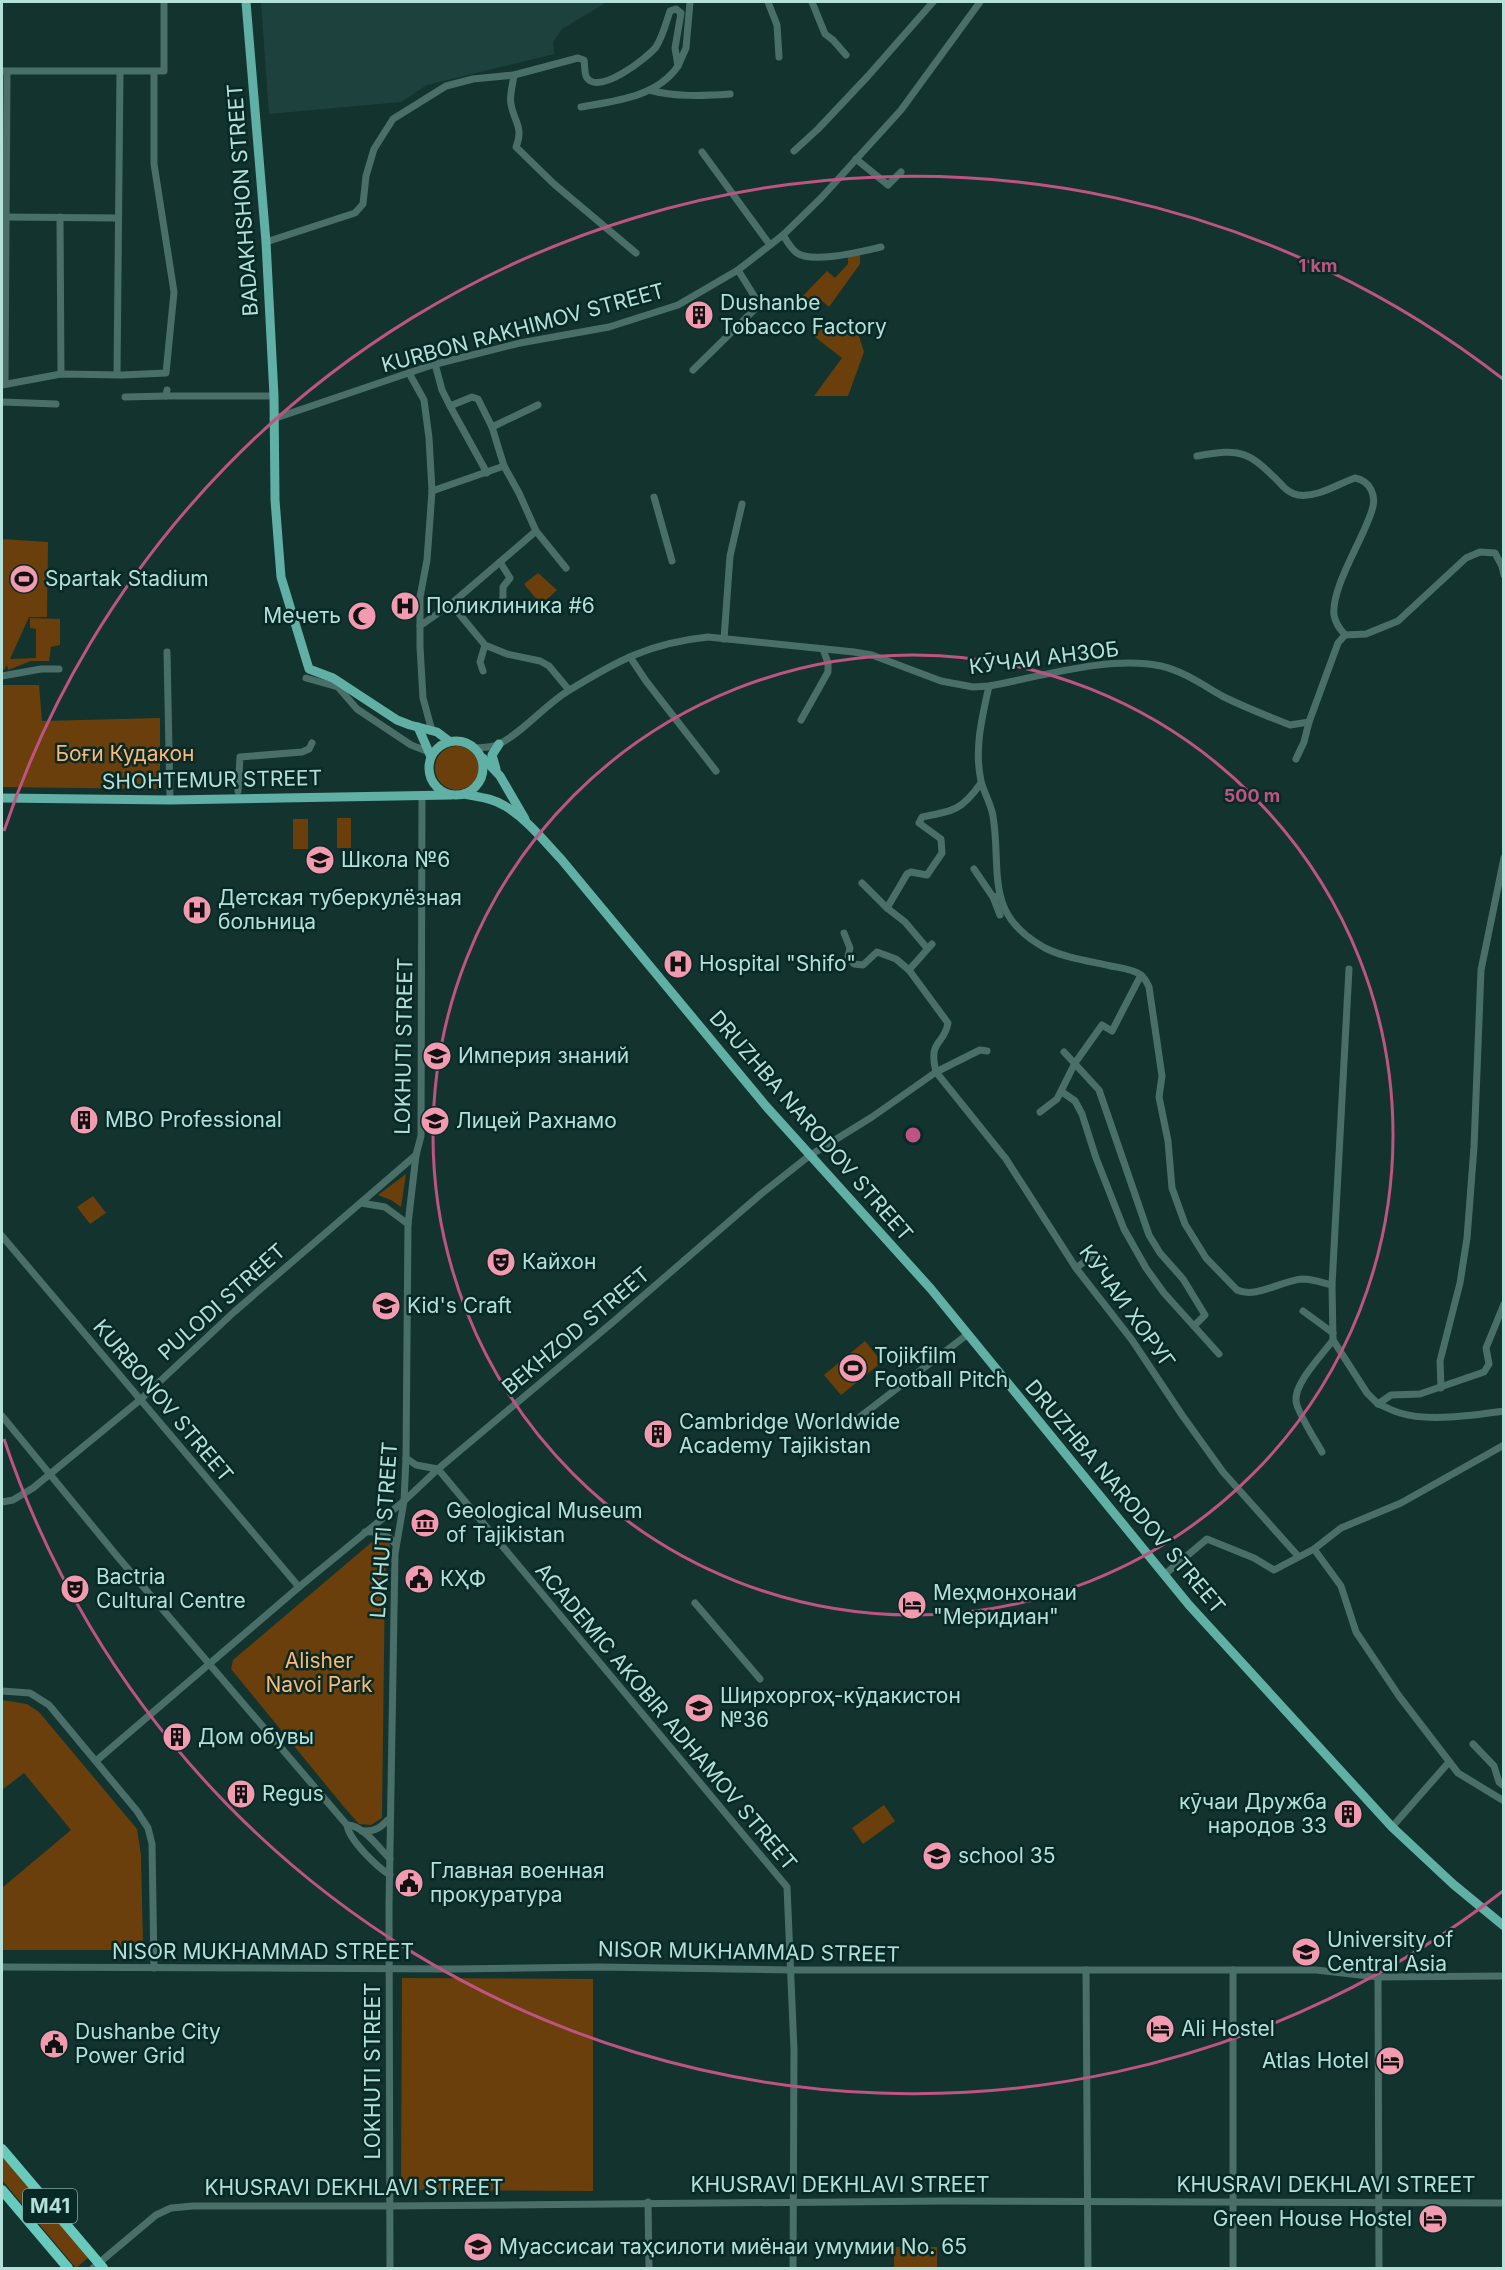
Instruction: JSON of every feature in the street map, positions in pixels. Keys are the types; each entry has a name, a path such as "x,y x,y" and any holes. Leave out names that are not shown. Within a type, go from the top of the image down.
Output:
{"highway":[{"name":"M41","path":"2,2149 98,2267"},
{"name":"M41","path":"2,2190 68,2268"}],"main road":[{"name":"BADAKHSHON STREET","path":"246,2 266,242 274,396 275,500 281,577 309,669 333,678 387,714 432,731 449,741"},
{"path":"414,726 430,754 429,773 422,795"},
{"path":"430,754 449,741 463,741 476,748 500,776"},
{"path":"499,744 492,755 493,762 530,826"},
{"path":"464,794 474,789 481,780 484,770 483,758"},
{"path":"429,773 437,787 451,795 464,794 495,801 506,806 530,826"},
{"name":"SHOHTEMUR STREET","path":"2,798 170,800 451,795"},
{"name":"DRUZHBA NARODOV STREET","path":"530,826 613,920 723,1056 809,1156 931,1289 1164,1575 1392,1827 1453,1884 1503,1926"}],"street":[{"path":"154,72 154,164 174,292 166,373 61,374 3,384 4,71 164,71 164,2"},
{"path":"581,107 622,99 649,90 668,79 678,66 686,48 690,2"},
{"path":"768,2 777,25 779,57"},
{"path":"812,2 825,34 846,55"},
{"path":"794,151 868,76 933,2"},
{"name":"KURBON RAKHIMOV STREET","path":"273,419 435,364 520,343 609,327 678,305 738,270 783,235 821,198 901,110 980,2"},
{"path":"266,242 346,217 360,209 374,149 393,118 446,86 473,79 514,75 582,58 585,62 585,76 589,80 594,82 615,77 633,68 657,45 670,11 676,9 681,13 675,48 678,66"},
{"path":"117,374 120,72"},
{"path":"514,75 510,103 519,123 519,138 516,147 554,184 636,253"},
{"path":"649,90 667,94 707,96 730,94"},
{"path":"702,152 770,245"},
{"path":"856,159 888,185 901,172"},
{"path":"5,217 117,218"},
{"path":"60,218 61,374"},
{"path":"783,235 794,250 808,257 858,253 881,247"},
{"path":"693,370 754,310 756,298 738,270"},
{"path":"435,364 442,390 487,473"},
{"path":"409,373 424,400 429,438 432,491 427,560 420,597 420,626 423,698 432,731"},
{"path":"124,397 166,393 274,396"},
{"path":"450,406 476,397 492,427 504,466 536,531 566,568"},
{"path":"2,402 56,404"},
{"path":"492,427 538,405"},
{"path":"1197,456 1233,452 1248,455 1261,464 1287,491 1298,495 1324,491 1355,478 1367,482 1372,490 1373,509 1344,574 1334,607 1334,617 1338,627 1345,635"},
{"path":"432,491 504,466"},
{"path":"654,497 672,561"},
{"path":"724,639 730,556 742,504"},
{"path":"420,626 451,604 536,531"},
{"path":"1296,759 1305,742 1309,722 1338,643 1345,635 1366,634 1398,621 1472,554 1495,553 1502,566 1503,575"},
{"path":"499,607 503,597 503,587 510,578 500,562"},
{"path":"451,604 485,645 507,654 540,661 549,666 569,690"},
{"name":"КӮЧАИ АНЗОБ","path":"499,744 569,690 601,670 648,648 681,640 708,637 872,655 941,681 973,687 1120,663 1163,666 1192,678 1242,706 1290,725 1309,722"},
{"path":"483,671 480,658 485,645"},
{"path":"801,720 828,672 828,663 823,648"},
{"path":"166,652 170,800"},
{"path":"630,657 716,771"},
{"path":"2,676 41,669 59,669"},
{"path":"306,678 338,687 357,709 411,745 430,754"},
{"path":"988,686 978,734 981,783 993,816 996,896 1000,915"},
{"path":"238,791 240,757 302,752 309,749 312,743"},
{"path":"476,748 499,744"},
{"path":"887,908 907,874 911,872 927,875 942,854 940,839 919,823 922,817 953,811 966,802 981,783"},
{"name":"LOKHUTI STREET","path":"390,2268 390,1818 396,1545 404,1501 406,1458 408,1224 416,1155 421,1136 422,795"},
{"path":"1441,1388 1440,1360 1460,1283 1468,1231 1474,1147 1481,970 1503,858"},
{"path":"974,868 1016,925 1044,947 1069,957 1130,970 1141,975 1149,987 1162,1076 1159,1097 1168,1141 1172,1188 1185,1224 1206,1258 1237,1290 1243,1293 1304,1279 1332,1285"},
{"path":"862,883 930,946 909,970"},
{"path":"844,933 850,948 848,956 854,964 863,965 877,952 896,959 909,970 948,1023 948,1028 934,1045 933,1059 936,1072"},
{"path":"1322,1452 1297,1406 1296,1396 1302,1381 1333,1336 1332,1285 1349,969"},
{"path":"1040,1112 1057,1099 1062,1092 1075,1063 1102,1025 1112,1031 1141,975"},
{"name":"BEKHZOD STREET","path":"96,1761 364,1532 404,1501 438,1469 761,1194 809,1156 872,1117 936,1072 980,1050 987,1051"},
{"path":"1064,1052 1099,1090 1154,1244 1184,1280 1204,1311 1205,1315 1194,1326"},
{"name":"КӮЧАИ ХОРУГ","path":"936,1072 1006,1159 1076,1268 1132,1340 1223,1472 1298,1556"},
{"path":"1062,1092 1071,1097 1082,1114 1100,1168 1124,1229 1135,1249 1164,1293 1219,1354"},
{"name":"PULODI STREET","path":"2,1503 22,1496 140,1400 234,1312 416,1155"},
{"path":"361,1203 385,1208 408,1224"},
{"name":"KURBONOV STREET","path":"2,1236 299,1587"},
{"path":"1076,1268 1095,1254"},
{"path":"1378,1404 1391,1395 1409,1396 1476,1377 1488,1368 1486,1348 1503,1304"},
{"path":"1303,1311 1333,1336 1367,1393 1378,1404 1415,1416 1457,1416 1503,1411"},
{"path":"848,1426 968,1334"},
{"path":"2,1416 347,1825 349,1834 381,1869 390,1875"},
{"path":"1164,1575 1207,1539 1254,1558 1274,1570 1314,1549 1341,1528 1401,1503 1503,1445"},
{"path":"406,1458 416,1465 438,1469"},
{"name":"ACADEMIC AKOBIR ADHAMOV STREET","path":"438,1469 787,1887 794,2049 793,2268"},
{"path":"364,1532 381,1533 392,1539 396,1545"},
{"path":"1314,1549 1341,1586 1356,1632 1399,1696 1462,1777 1503,1801"},
{"path":"695,1603 760,1679"},
{"path":"2,1690 27,1693 46,1702 137,1811 150,1834 153,1860 154,1968"},
{"path":"1473,1744 1494,1766 1499,1782 1503,1786"},
{"path":"1392,1827 1449,1762"},
{"path":"362,1831 371,1832 380,1829 390,1818"},
{"path":"347,1825 362,1831 390,1859"},
{"name":"NISOR MUKHAMMAD STREET","path":"2,1967 1233,1970 1316,1971 1378,1977 1501,1976"},
{"path":"1086,1970 1088,2268"},
{"path":"1233,1970 1233,2268"},
{"path":"1378,1977 1379,2268"},
{"name":"KHUSRAVI DEKHLAVI STREET","path":"98,2267 152,2217 177,2207 199,2205 390,2206 1087,2200 1503,2203"},
{"path":"648,2202 649,2268"}],"shaded area":[{"path":"261,2 607,2 562,29 553,42 554,54 427,85 401,102 269,114"}],"green space":[{"path":"848,254 860,254 860,264 829,307 820,299 810,309 800,299 827,271 835,278 848,264"},
{"path":"827,321 842,332 855,324 864,352 848,396 814,396 842,358 815,337"},
{"name":"Spartak Stadium","path":"2,539 48,542 47,617 29,617 10,659 36,658 36,629 30,628 30,618 60,619 60,645 51,647 49,661 31,661 8,670 7,665 2,670"},
{"path":"538,573 557,590 543,603 538,601 524,584"},
{"name":"Боғи Кудакон","path":"2,685 39,685 42,721 160,718 160,789 2,787"},
{"path":"457,746 472,753 479,768 472,783 457,790 442,783 435,768 442,753"},
{"path":"337,818 351,818 351,848 337,848"},
{"path":"293,819 308,819 308,849 293,849"},
{"path":"406,1174 401,1207 378,1195"},
{"path":"93,1196 106,1213 90,1224 77,1207"},
{"name":"Tojikfilm Football Pitch","path":"865,1341 882,1362 841,1395 824,1375"},
{"name":"Alisher Navoi Park","path":"379,1536 389,1539 390,1545 385,1574 382,1818 371,1825 359,1824 231,1669 233,1660"},
{"path":"2,1700 27,1704 39,1712 137,1829 141,1855 143,1945 129,1950 2,1950 2,1888 71,1830 24,1773 2,1790"},
{"path":"884,1805 895,1821 863,1844 852,1828"},
{"path":"402,1978 593,1979 593,2191 401,2190"},
{"path":"2,2154 89,2257 76,2268 2,2180"},
{"path":"894,2247 937,2247 937,2268 894,2268"}],"place":[{"name":"Dushanbe Tobacco Factory","path":"699,315"},
{"name":"Spartak Stadium","path":"24,579"},
{"name":"Поликлиника #6","path":"405,606"},
{"name":"Мечеть","path":"362,616"},
{"name":"Школа №6","path":"320,860"},
{"name":"Детская туберкулёзная больница","path":"197,910"},
{"name":"Hospital \"Shifo\"","path":"678,964"},
{"name":"Империя знаний","path":"437,1056"},
{"name":"MBO Professional","path":"84,1120"},
{"name":"Лицей Рахнамо","path":"435,1121"},
{"name":"Кайхон","path":"501,1262"},
{"name":"Kid's Craft","path":"386,1306"},
{"name":"Tojikfilm Football Pitch","path":"853,1368"},
{"name":"Cambridge Worldwide Academy Tajikistan","path":"658,1434"},
{"name":"Geological Museum of Tajikistan","path":"425,1523"},
{"name":"КҲФ","path":"419,1579"},
{"name":"Bactria Cultural Centre","path":"75,1589"},
{"name":"Меҳмонхонаи \"Меридиан\"","path":"912,1605"},
{"name":"Ширхоргоҳ-кӯдакистон №36","path":"699,1708"},
{"name":"Дом обувы","path":"177,1737"},
{"name":"Regus","path":"241,1794"},
{"name":"кӯчаи Дружба народов 33","path":"1348,1814"},
{"name":"school 35","path":"937,1856"},
{"name":"Главная военная прокуратура","path":"409,1883"},
{"name":"University of Central Asia","path":"1306,1952"},
{"name":"Ali Hostel","path":"1160,2029"},
{"name":"Dushanbe City Power Grid","path":"54,2044"},
{"name":"Atlas Hotel","path":"1390,2061"},
{"name":"Green House Hostel","path":"1433,2219"},
{"name":"Муассисаи таҳсилоти миёнаи умумии No. 65","path":"478,2247"}]}
